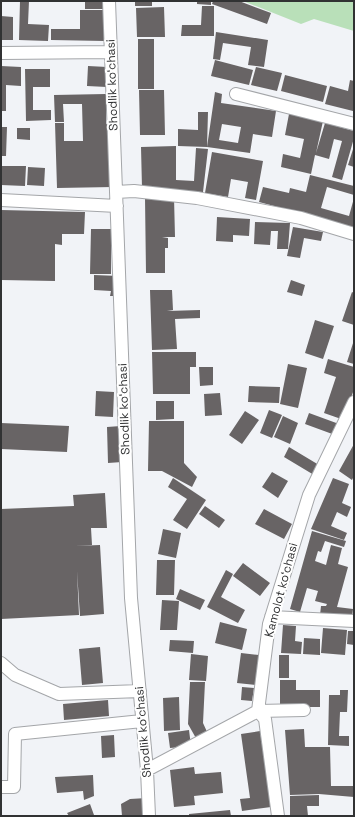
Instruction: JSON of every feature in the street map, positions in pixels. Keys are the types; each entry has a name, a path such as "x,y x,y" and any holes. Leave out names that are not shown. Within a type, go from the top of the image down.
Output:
{"street":[{"name":"Shodlik koʻchasi","path":"109,1 131,598 147,770 149,816"},
{"path":"1,53 111,52"},
{"path":"236,94 354,124"},
{"path":"116,192 134,191 198,198 301,218 354,234"},
{"path":"1,200 117,206"},
{"name":"Kamolot koʻchasi","path":"258,711 269,624 309,494 354,402"},
{"path":"272,617 354,621"},
{"path":"1,663 15,676 59,694 140,691"},
{"path":"147,770 258,711 304,710"},
{"path":"258,711 265,719 278,816"},
{"path":"1,787 14,787 15,734 142,721"}],"green space":[{"path":"243,1 354,1 354,31 314,19 301,24"}],"building":[{"path":"20,1 29,1 28,24 49,25 48,41 19,40"},
{"path":"85,1 105,1 105,9 85,9"},
{"path":"135,1 152,1 152,6 135,6"},
{"path":"197,1 211,1 211,5 197,4"},
{"path":"213,1 239,1 271,13 267,24 212,4"},
{"path":"202,6 214,6 214,36 181,36 182,25 201,25"},
{"path":"164,7 165,37 137,37 136,8"},
{"path":"80,10 106,10 105,41 51,40 51,29 80,29"},
{"path":"1,16 13,17 13,40 1,40"},
{"path":"216,32 268,40 264,67 248,65 251,47 223,43 220,60 213,59"},
{"path":"138,39 154,39 154,89 138,89"},
{"path":"215,60 253,70 249,85 211,76"},
{"path":"1,66 21,67 21,86 6,85 6,111 1,111"},
{"path":"88,66 107,67 107,87 87,86"},
{"path":"256,67 282,73 277,91 251,85"},
{"path":"25,69 50,69 50,87 33,87 33,110 51,110 51,120 26,121"},
{"path":"285,75 327,86 323,102 281,91"},
{"path":"350,80 354,81 353,111 325,104 330,86 348,91"},
{"path":"139,90 164,90 165,135 140,135"},
{"path":"215,92 222,94 221,103 276,111 272,137 253,134 250,153 207,147","holes":["222,124 241,127 238,143 219,140"]},
{"path":"106,94 106,124 111,124 113,187 57,188 55,123 64,123 64,141 83,141 82,104 63,104 64,122 55,122 54,95"},
{"path":"198,112 208,112 207,147 178,146 178,129 198,130"},
{"path":"289,114 323,121 316,153 325,123 354,131 354,138 342,180 332,177 342,141 334,139 329,159 315,155 311,174 281,167 283,154 300,158 304,139 285,135"},
{"path":"1,127 7,127 6,156 1,156"},
{"path":"17,128 30,128 30,140 17,139"},
{"path":"176,146 176,180 194,181 196,148 208,149 203,192 142,188 141,147"},
{"path":"354,146 354,167 348,165"},
{"path":"212,152 263,161 256,200 245,198 248,182 231,179 228,197 205,193"},
{"path":"1,166 26,166 25,186 1,185"},
{"path":"28,167 45,168 44,186 27,185"},
{"path":"310,175 354,186 354,195 327,187 321,208 349,216 354,198 353,227 259,202 263,187 289,193 290,188 306,192"},
{"path":"174,197 175,237 162,237 168,238 168,248 165,248 165,273 146,273 145,198"},
{"path":"1,210 85,212 84,234 62,234 62,245 55,244 55,281 1,280"},
{"path":"217,217 250,219 249,236 233,235 233,242 216,241"},
{"path":"255,222 290,223 288,249 277,249 278,231 271,231 270,245 254,244"},
{"path":"293,227 323,232 321,241 304,238 300,258 287,256"},
{"path":"91,229 111,229 111,274 90,274"},
{"path":"94,275 119,276 118,296 110,296 111,291 94,290"},
{"path":"291,280 305,285 302,296 287,292"},
{"path":"150,290 172,290 173,310 167,311 200,310 200,318 175,319 177,349 152,350"},
{"path":"352,292 354,293 354,325 342,321"},
{"path":"315,320 334,326 323,359 305,353"},
{"path":"354,340 354,364 347,362"},
{"path":"152,352 196,352 196,367 190,367 190,394 153,394"},
{"path":"328,359 354,367 354,389 344,420 324,413 336,377 324,373"},
{"path":"288,364 307,368 298,408 280,404"},
{"path":"199,367 213,367 213,385 200,386"},
{"path":"249,386 280,387 279,403 248,402"},
{"path":"96,391 114,392 113,417 95,416"},
{"path":"220,393 222,415 205,416 204,394"},
{"path":"156,401 174,401 174,419 156,420"},
{"path":"269,410 282,415 272,438 260,433"},
{"path":"245,411 259,420 242,444 229,435"},
{"path":"309,413 339,424 335,435 305,424"},
{"path":"283,416 298,423 290,444 274,437"},
{"path":"149,421 184,421 184,463 197,477 192,487 162,471 148,471"},
{"path":"1,423 69,426 67,452 1,449"},
{"path":"121,426 122,462 108,463 107,427"},
{"path":"354,444 354,476 352,480 339,471"},
{"path":"289,447 319,465 314,475 284,457"},
{"path":"272,472 288,481 278,498 262,487"},
{"path":"173,478 206,500 187,529 173,520 187,499 168,487"},
{"path":"333,478 349,484 342,503 351,507 347,517 337,512 331,526 347,533 344,540 311,529"},
{"path":"105,493 107,528 91,528 92,545 75,546 100,545 104,614 80,616 77,571 79,615 1,619 1,509 74,506 73,495"},
{"path":"205,506 225,520 219,528 199,514"},
{"path":"264,509 292,524 284,539 255,524"},
{"path":"163,529 181,533 176,558 158,554"},
{"path":"312,531 346,541 344,547 325,541 321,552 318,551 315,561 326,565 331,545 342,548 338,564 348,567 337,607 353,609 352,618 320,615 321,606 326,606 327,604 315,601 318,591 307,588 300,612 290,609"},
{"path":"157,560 175,560 174,595 156,595"},
{"path":"243,563 270,583 260,596 233,576"},
{"path":"226,570 233,574 221,597 245,610 238,623 207,607"},
{"path":"180,589 205,600 200,610 176,599"},
{"path":"162,600 179,601 177,630 160,630"},
{"path":"220,622 247,629 242,650 215,643"},
{"path":"283,625 296,626 295,641 302,642 301,654 281,653"},
{"path":"323,628 347,630 345,655 321,653"},
{"path":"348,631 354,631 354,645 347,644"},
{"path":"304,638 320,639 320,655 303,654"},
{"path":"170,640 194,641 193,653 169,651"},
{"path":"100,647 103,683 82,685 79,649"},
{"path":"241,653 259,655 256,685 237,683"},
{"path":"191,654 208,656 206,681 189,680"},
{"path":"279,655 289,655 289,678 279,678"},
{"path":"280,680 296,680 296,690 320,690 320,707 280,707"},
{"path":"190,682 205,682 203,723 208,734 197,740 188,724"},
{"path":"242,687 254,688 252,701 241,700"},
{"path":"340,690 348,690 347,712 340,712 339,736 349,736 349,746 328,745 329,695 340,695"},
{"path":"179,697 180,730 164,731 163,698"},
{"path":"108,700 109,716 64,720 63,704"},
{"path":"304,729 305,747 330,747 331,786 354,786 354,797 319,794 290,795 285,730"},
{"path":"189,730 191,746 170,748 168,733"},
{"path":"260,731 271,807 242,811 240,799 250,798 241,734"},
{"path":"114,735 115,757 102,758 101,736"},
{"path":"194,767 195,774 221,772 223,793 194,796 195,805 174,807 170,770"},
{"path":"93,775 94,796 84,800 83,791 57,793 55,777"},
{"path":"319,795 319,806 307,806 308,816 290,816 290,796"},
{"path":"147,798 148,816 122,816 121,804 130,799"},
{"path":"90,804 94,815 69,816 67,813"},
{"path":"230,810 231,816 189,816 189,814"}]}
